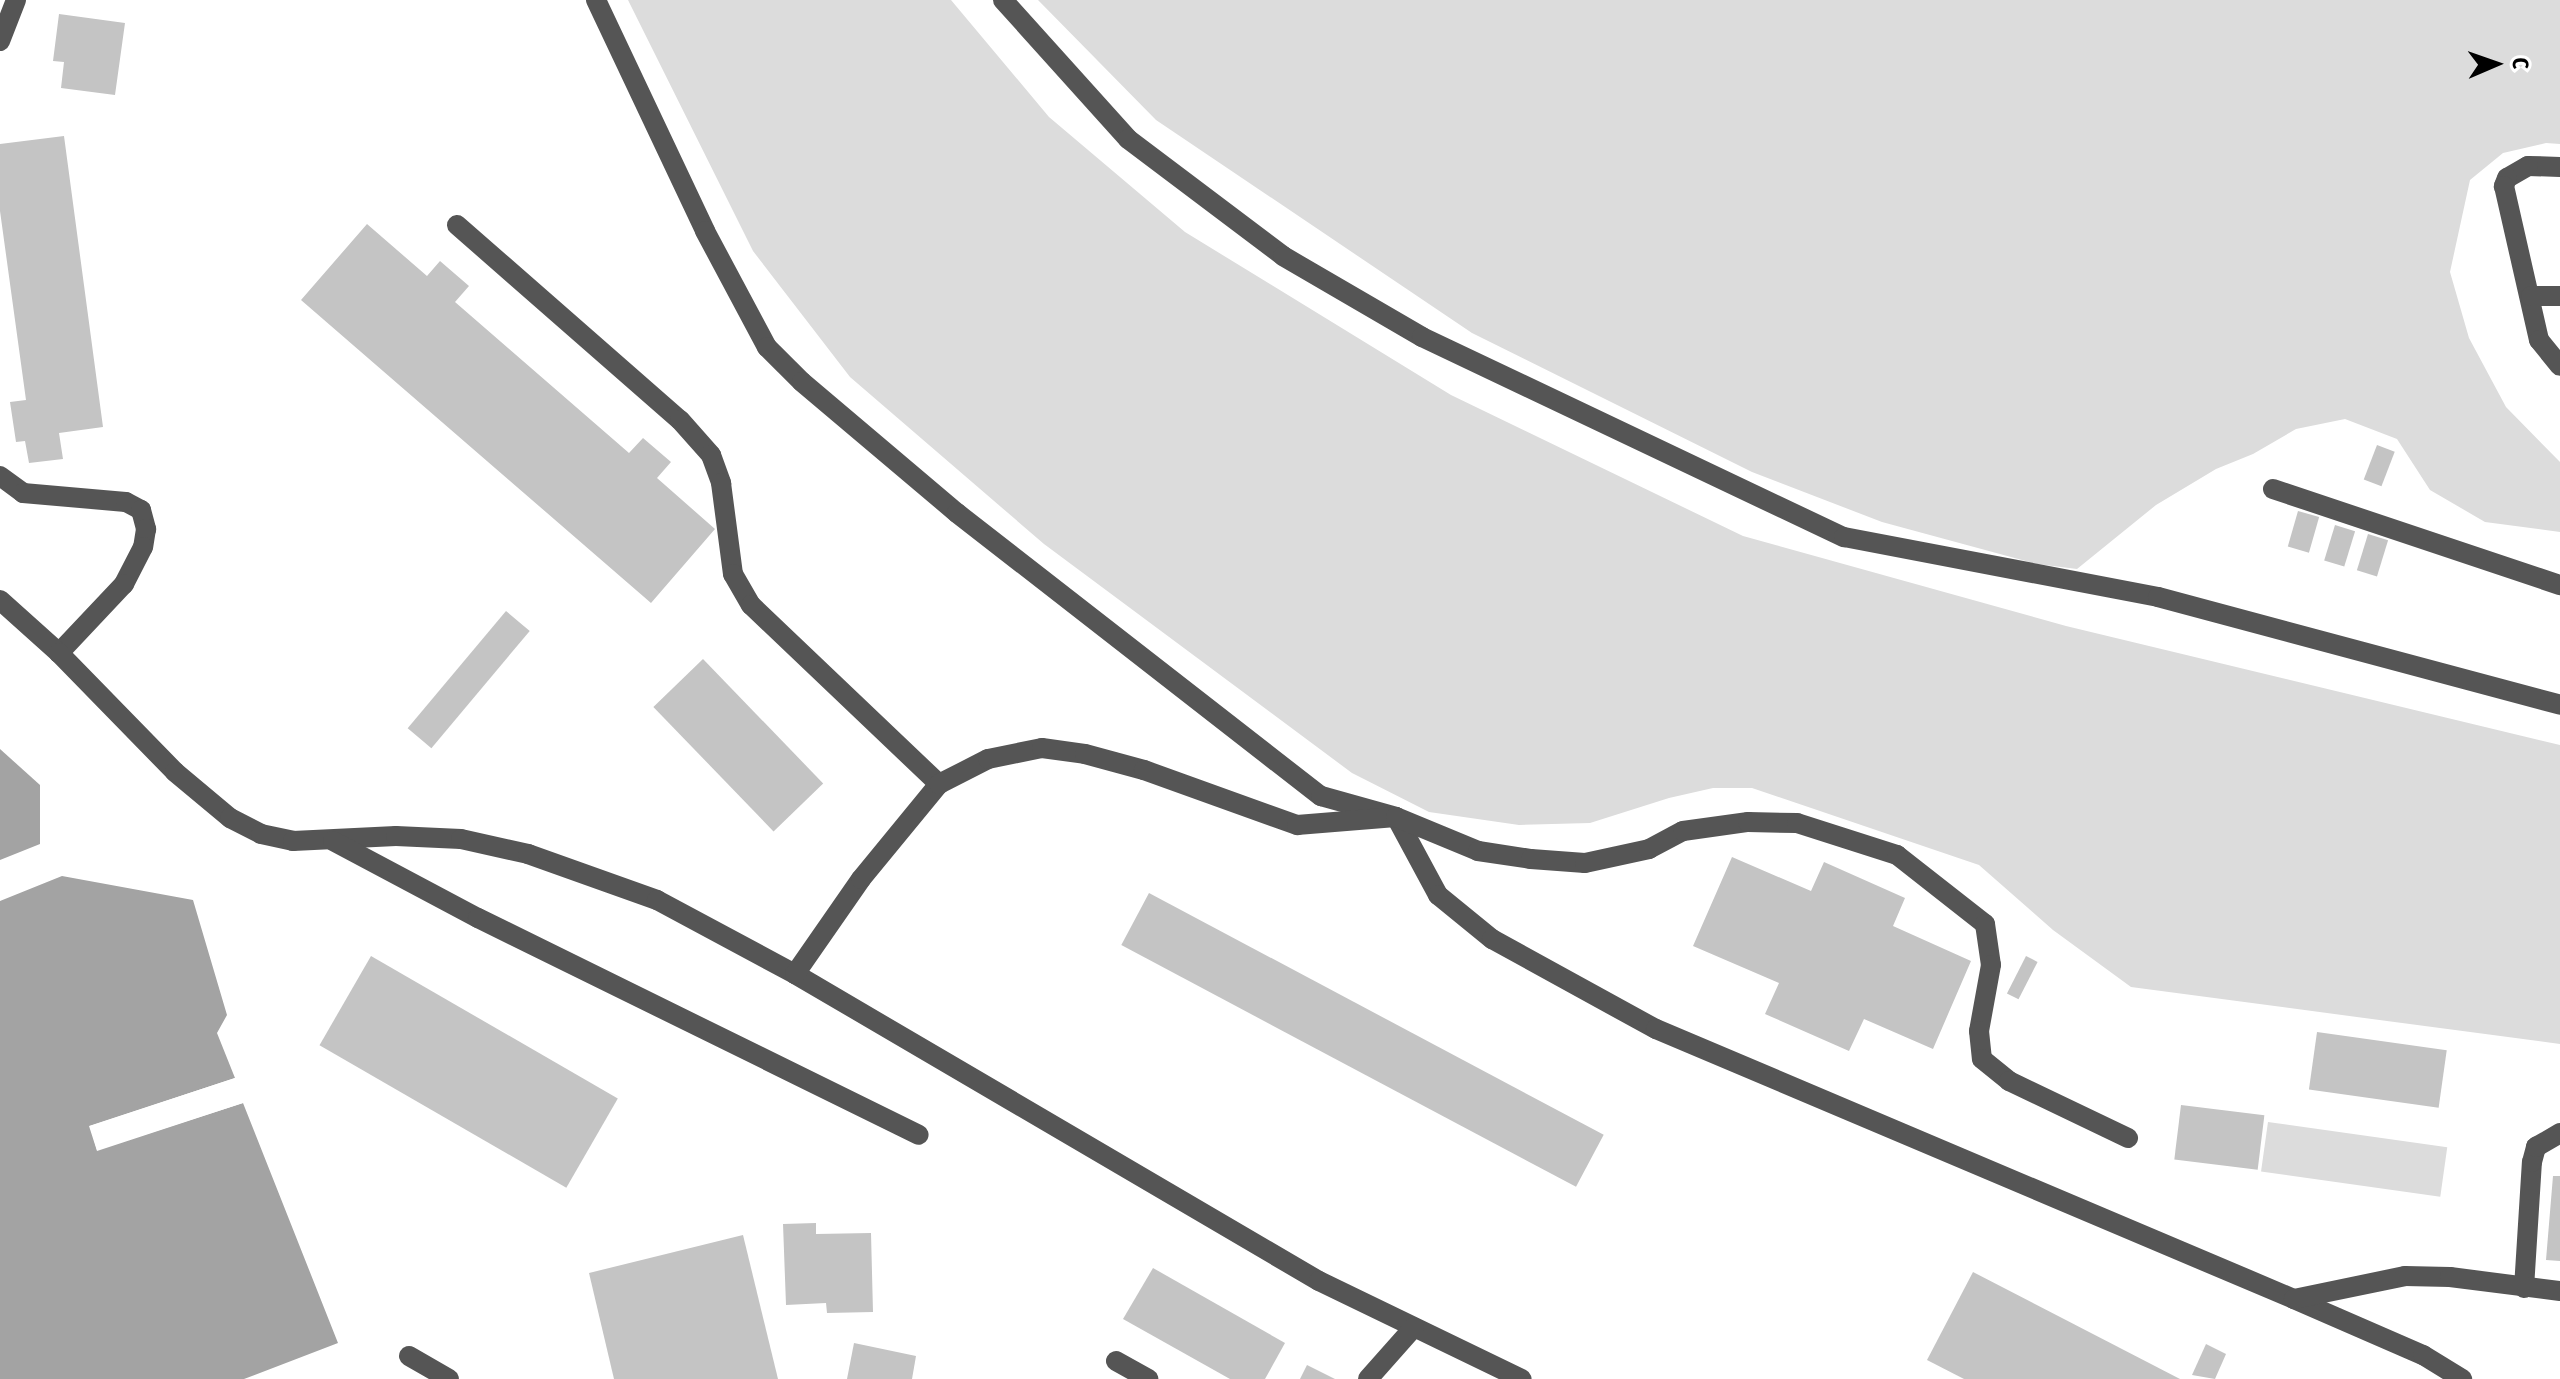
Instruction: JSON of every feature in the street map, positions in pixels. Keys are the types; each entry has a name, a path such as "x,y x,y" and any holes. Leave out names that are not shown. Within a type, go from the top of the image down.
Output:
{"street":[{"path":"0,41 16,0"},
{"path":"596,0 705,231 767,347 802,382 957,513 1321,796 1396,817 1478,851 1544,860 1585,863 1620,858 1649,849 1683,831 1748,822 1797,823 1897,855 1985,924 1991,965 1979,1031 1982,1059 2009,1081 2128,1138"},
{"path":"1003,0 1128,139 1283,256 1422,337 1844,537 2158,597 2560,705"},
{"path":"2560,167 2528,166 2507,178 2504,186 2539,340 2560,366"},
{"path":"457,225 680,420 711,455 721,483 733,574 751,605 939,784"},
{"path":"2531,296 2560,296"},
{"path":"0,476 23,493 126,502 141,510 146,529 143,547 124,584 59,653"},
{"path":"2273,489 2560,585"},
{"path":"0,600 59,653 175,772 230,818 272,836 293,841 396,836 461,839 528,854 657,900 795,974 1319,1281 1522,1379"},
{"path":"795,974 861,879 939,784 988,759 1042,748 1085,754 1144,770 1297,825 1396,817"},
{"path":"1396,817 1438,895 1492,939 1642,1022 2423,1355 2462,1379"},
{"path":"333,841 478,918 919,1135"},
{"path":"2524,1288 2532,1162 2536,1147 2560,1133"},
{"path":"2294,1299 2405,1276 2450,1277 2560,1291"},
{"path":"1376,1375 1414,1327"},
{"path":"409,1356 449,1379"},
{"path":"1116,1361 1148,1379"}],"shaded area":[{"path":"628,0 951,0 1049,117 1185,232 1451,395 1743,536 2066,626 2560,745 2560,1044 2131,987 2053,930 1979,865 1752,788 1713,788 1669,798 1590,823 1519,825 1429,812 1352,773 1044,544 850,377 753,251"},
{"path":"1038,0 2560,0 2560,144 2546,143 2503,153 2470,180 2450,272 2469,338 2506,407 2560,462 2560,532 2485,522 2430,490 2397,439 2345,419 2296,429 2253,454 2216,469 2156,505 2077,569 2037,564 1882,522 1752,472 1472,333 1156,120"},
{"path":"0,749 40,785 40,844 0,860"},
{"path":"62,876 193,900 227,1015 217,1033 235,1078 90,1126 97,1150 243,1103 338,1343 244,1379 0,1379 0,901"},
{"path":"2268,1122 2447,1147 2440,1197 2261,1172"}],"pier":[{"path":"235,1078 236,1082 94,1129 100,1146 241,1099 243,1103 97,1151 89,1126"}],"building":[{"path":"59,14 125,23 115,95 61,88 64,62 53,61"},
{"path":"64,136 103,427 59,433 63,459 29,463 25,441 16,442 10,402 26,400 0,211 0,144"},
{"path":"367,224 427,276 440,261 469,286 455,302 629,453 643,438 671,462 657,478 715,529 651,603 301,300"},
{"path":"2377,445 2395,452 2381,486 2364,480"},
{"path":"2298,511 2319,517 2309,553 2288,547"},
{"path":"2335,525 2355,531 2344,567 2324,560"},
{"path":"2368,534 2388,540 2377,576 2357,570"},
{"path":"506,611 530,631 431,748 408,728"},
{"path":"703,659 823,783 774,831 653,707"},
{"path":"1732,857 1811,891 1824,862 1905,898 1893,926 1971,961 1933,1049 1864,1019 1849,1051 1765,1014 1779,983 1693,946"},
{"path":"1149,893 1604,1135 1576,1187 1121,945"},
{"path":"371,956 618,1098 566,1188 320,1045"},
{"path":"2026,956 2038,962 2019,999 2007,993"},
{"path":"2317,1032 2447,1050 2439,1108 2309,1089"},
{"path":"2181,1105 2264,1115 2258,1170 2174,1160"},
{"path":"2553,1176 2560,1176 2560,1261 2546,1260"},
{"path":"816,1223 816,1234 871,1233 873,1312 827,1313 826,1303 786,1305 783,1224"},
{"path":"743,1235 778,1379 614,1379 589,1273"},
{"path":"1153,1268 1285,1343 1265,1379 1230,1379 1123,1319"},
{"path":"1973,1272 2180,1379 1964,1379 1927,1360"},
{"path":"854,1343 916,1356 912,1379 847,1379"},
{"path":"2206,1344 2226,1354 2215,1379 2192,1375"},
{"path":"1307,1365 1335,1379 1300,1379"}]}
